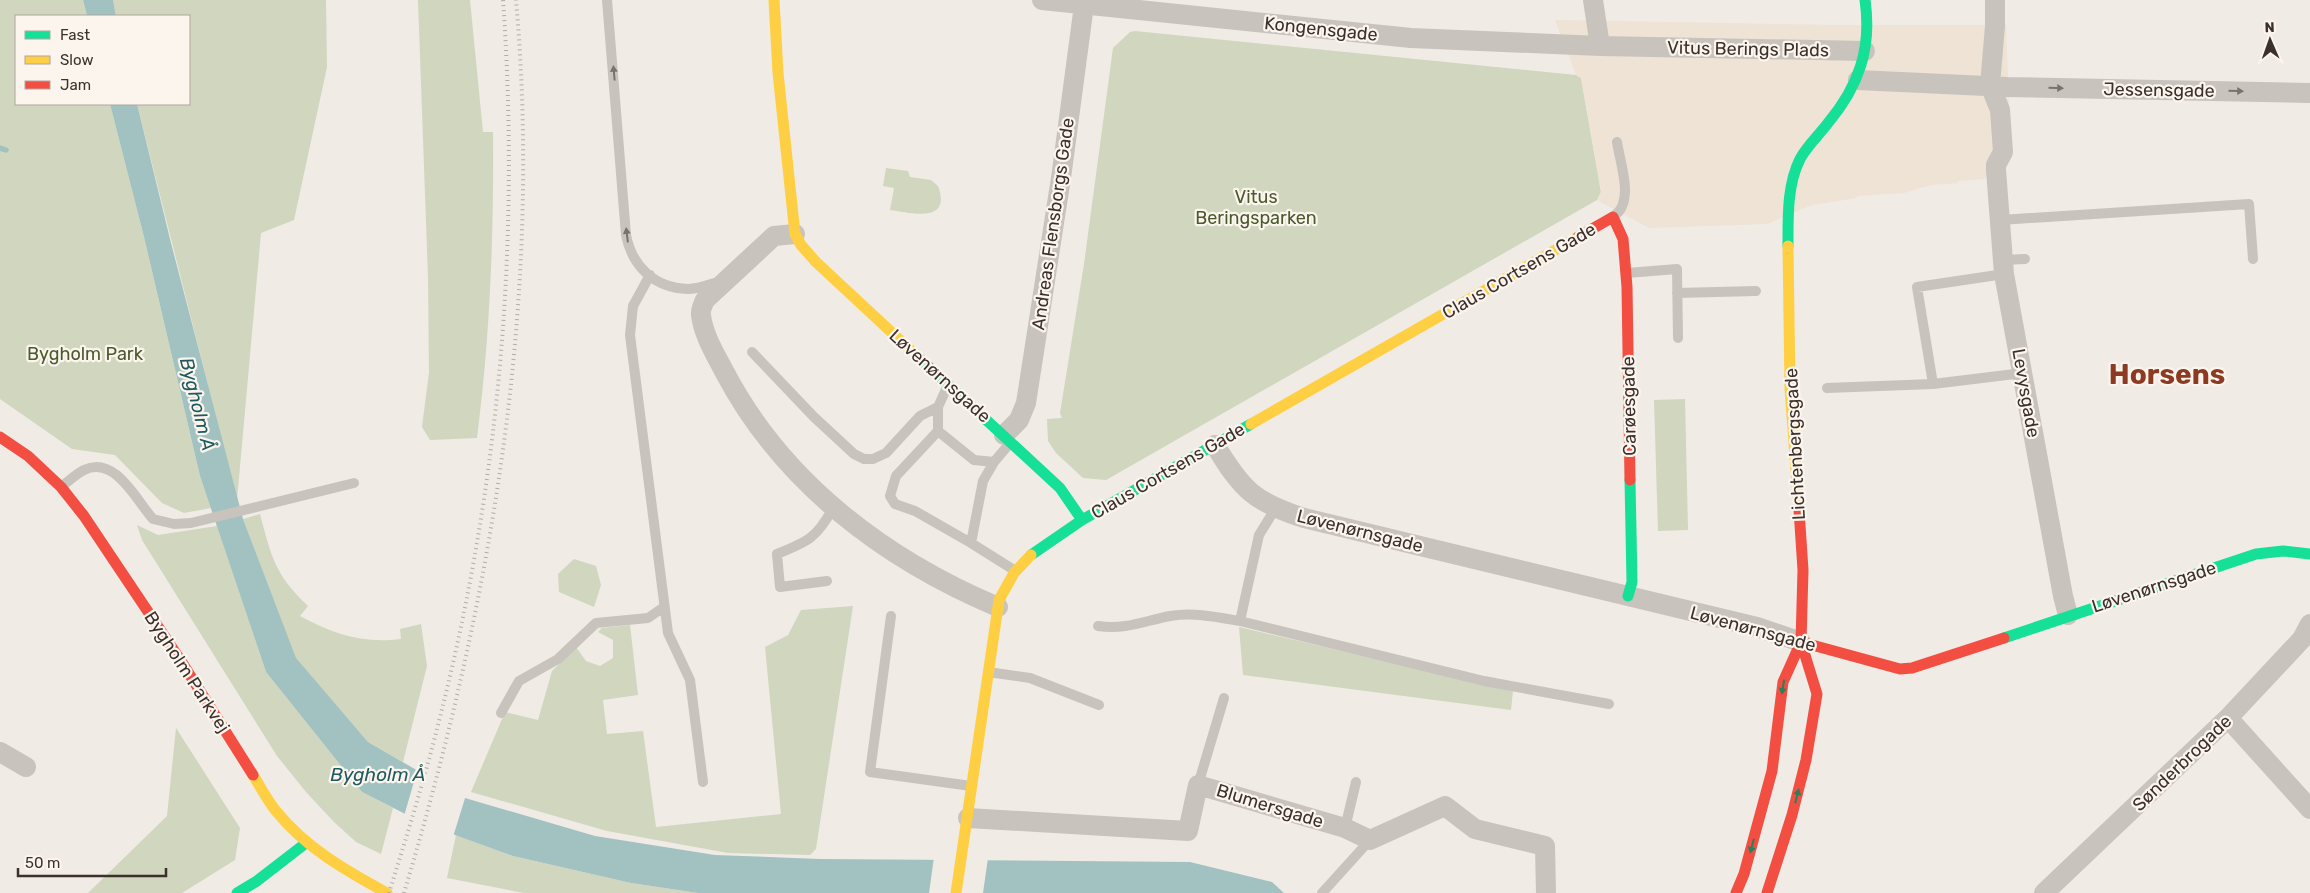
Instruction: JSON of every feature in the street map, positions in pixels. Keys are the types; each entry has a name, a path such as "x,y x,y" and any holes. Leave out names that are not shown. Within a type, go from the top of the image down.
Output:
{"street":[{"name":"Løvenørnsgade","path":"774,0 778,73 795,234 801,245 816,262 1060,488 1082,520"},
{"name":"Kongensgade","path":"1042,0 1412,38 1600,46"},
{"path":"1593,0 1600,46"},
{"path":"1865,0 1869,21 1866,51 1858,80 1999,86 1995,0"},
{"name":"Andreas Flensborgs Gade","path":"1008,439 1026,403 1059,188 1084,5"},
{"name":"Vitus Berings Plads","path":"1600,46 1866,51"},
{"name":"Lichtenbergsgade","path":"1767,893 1792,815 1806,760 1817,694 1801,642 1803,570 1790,388 1788,246 1790,194 1800,159 1833,118 1858,80"},
{"name":"Jessensgade","path":"1999,86 2310,93"},
{"name":"Levysgade","path":"1999,86 2003,152 1996,165 1996,170 2004,267 2068,615"},
{"name":"Carøesgade","path":"1613,217 1623,239 1626,273 1632,582 1628,596"},
{"name":"Claus Cortsens Gade","path":"956,893 987,672 998,608 1007,582 1015,570 1038,547 1082,520 1613,217"},
{"path":"795,234 774,236 705,300 701,314 713,350 732,387 758,428 781,458 833,508 908,562 973,597 998,608"},
{"name":"Bygholm Parkvej","path":"0,437 28,456 61,487 89,523 171,645 275,810 306,843 331,862 387,893"},
{"name":"Løvenørnsgade","path":"1215,445 1245,488 1256,498 1275,509 1304,518 1757,628 1891,667 1912,668 2068,615 2271,550 2286,550 2310,554"},
{"name":"Sønderbrogade","path":"2044,893 2228,718 2302,639 2310,624"},
{"name":"Lichtenbergsgade","path":"1736,893 1744,874 1772,771 1783,682 1801,642"},
{"path":"2228,718 2310,809"},
{"path":"0,752 26,766"},
{"name":"Blumersgade","path":"968,818 1188,832 1198,785 1345,828 1370,840"},
{"path":"1370,840 1445,806 1475,829 1545,846 1546,893"},
{"path":"237,893 257,881 306,843"}],"lane":[{"path":"607,0 626,235 633,259 642,271 670,286 688,289 726,280"},
{"path":"1613,217 1624,205 1624,187 1617,142"},
{"path":"2000,220 2249,204 2253,259"},
{"path":"1932,384 1917,287 2004,267 2024,260"},
{"path":"1626,273 1676,269 1678,338"},
{"path":"650,275 633,306 630,335 668,633 690,680 703,782"},
{"path":"1677,293 1756,291"},
{"path":"752,352 814,417 854,454 864,459 874,458 886,452 920,416 938,407"},
{"path":"1827,388 1932,384 2023,373"},
{"path":"948,384 938,407 938,431 896,476 890,496 895,504 915,512 972,543 1015,570"},
{"path":"938,431 974,460 994,462"},
{"path":"972,543 983,481 1008,439"},
{"path":"61,487 84,469 106,467 116,473 152,519 174,524 204,520 354,483"},
{"path":"827,581 780,587 777,554 807,542 825,522 833,508"},
{"path":"1240,621 1259,536 1275,509"},
{"path":"501,713 519,681 558,659 596,624 648,618 664,607"},
{"path":"1098,626 1115,628 1180,616 1206,615 1240,621 1484,681 1609,704"},
{"path":"891,616 870,772 972,786"},
{"path":"987,672 1030,678 1099,705"},
{"path":"1198,785 1224,698"},
{"path":"1345,828 1356,782"},
{"path":"1322,893 1370,840"}],"green space":[{"name":"Bygholm Park","path":"0,0 83,0 87,15 15,15 15,105 110,105 144,237 200,476 211,508 184,513 162,503 115,455 72,449 0,399"},
{"path":"113,0 326,0 327,67 294,220 261,233 237,500 137,105 190,105 190,15 116,15"},
{"path":"418,0 470,0 483,132 493,132 490,286 477,438 430,440 422,427 429,372 428,278"},
{"name":"Vitus Beringsparken","path":"1130,32 1576,75 1581,78 1601,192 1597,200 1106,480 1083,478 1056,453 1048,441 1047,419 1062,418 1060,413 1084,264 1113,48"},
{"path":"886,168 908,171 910,177 931,180 938,186 941,198 939,206 935,211 918,214 890,210 894,188 883,186"},
{"path":"1685,399 1688,530 1658,531 1654,400"},
{"path":"260,514 271,553 281,574 308,606 300,616 336,633 374,640 401,639 400,629 421,624 427,666 403,762 368,742 296,659 243,519"},
{"path":"137,525 158,535 217,526 266,672 362,792 393,808 381,854 356,842 334,822 306,792 277,756 142,540"},
{"path":"574,559 596,566 601,585 594,607 559,592 558,574"},
{"path":"853,606 816,849 810,855 728,853 607,831 471,792 505,712 538,720 552,671 576,647 586,661 600,666 613,658 613,640 598,632 602,628 630,625 638,695 603,700 607,734 643,731 656,827 781,814 765,647 788,635 801,610"},
{"path":"1239,627 1513,691 1511,710 1243,675"},
{"path":"176,728 240,828 235,860 182,893 88,893 167,816"},
{"path":"456,835 513,856 631,883 698,893 524,893 447,878"}],"shaded area":[{"path":"1555,20 1835,25 2006,25 2011,159 1984,179 1931,185 1904,193 1857,196 1857,198 1812,205 1767,224 1649,228 1597,200 1601,192 1581,78 1576,75"}],"water":[{"path":"83,0 113,0 116,15 87,15"},
{"name":"Bygholm Å","path":"110,105 137,105 243,519 296,658 368,742 465,798 595,836 715,855 820,859 1190,862 1272,882 1284,893 698,893 631,883 513,856 425,824 362,792 266,672 200,476 144,237"}],"pier":[{"path":"418,768 466,795 453,837 404,816"},
{"path":"934,857 988,858 983,893 929,893"}],"waterway":[{"path":"0,148 6,150"}],"railway":[{"path":"389,893 430,755 462,622 491,446 501,357 509,179 508,89 503,0"},
{"path":"404,893 435,784 462,674 485,563 503,451 515,339 522,227 523,113 516,0"}],"traffic: fast":[{"path":"1788,246 1790,190 1800,159 1839,109 1848,95 1861,66 1867,34 1865,0"},
{"path":"916,355 1060,488 1082,520"},
{"path":"1031,555 1082,520 1251,424"},
{"path":"1628,596 1632,582 1630,480"},
{"path":"2004,638 2256,554 2283,551 2310,554"},
{"path":"237,893 257,881 306,843"}],"traffic: slow":[{"path":"774,0 778,73 795,234 801,245 816,262 916,355"},
{"path":"1251,424 1578,237"},
{"path":"1788,246 1790,388 1799,510"},
{"path":"956,893 999,600 1014,573 1031,555"},
{"path":"253,775 273,807 300,836 341,867 387,893"}],"traffic: jam":[{"path":"1578,237 1613,217 1623,239 1627,287 1630,480"},
{"path":"0,437 28,456 61,487 84,516 181,661 253,775"},
{"path":"1767,893 1792,815 1806,760 1817,694 1801,642 1803,570 1799,510"},
{"path":"1801,642 1900,669 1912,668 2004,638"},
{"path":"1736,893 1744,874 1772,771 1783,682 1801,642"}],"district":[{"name":"Horsens","path":"2167,374"}]}
